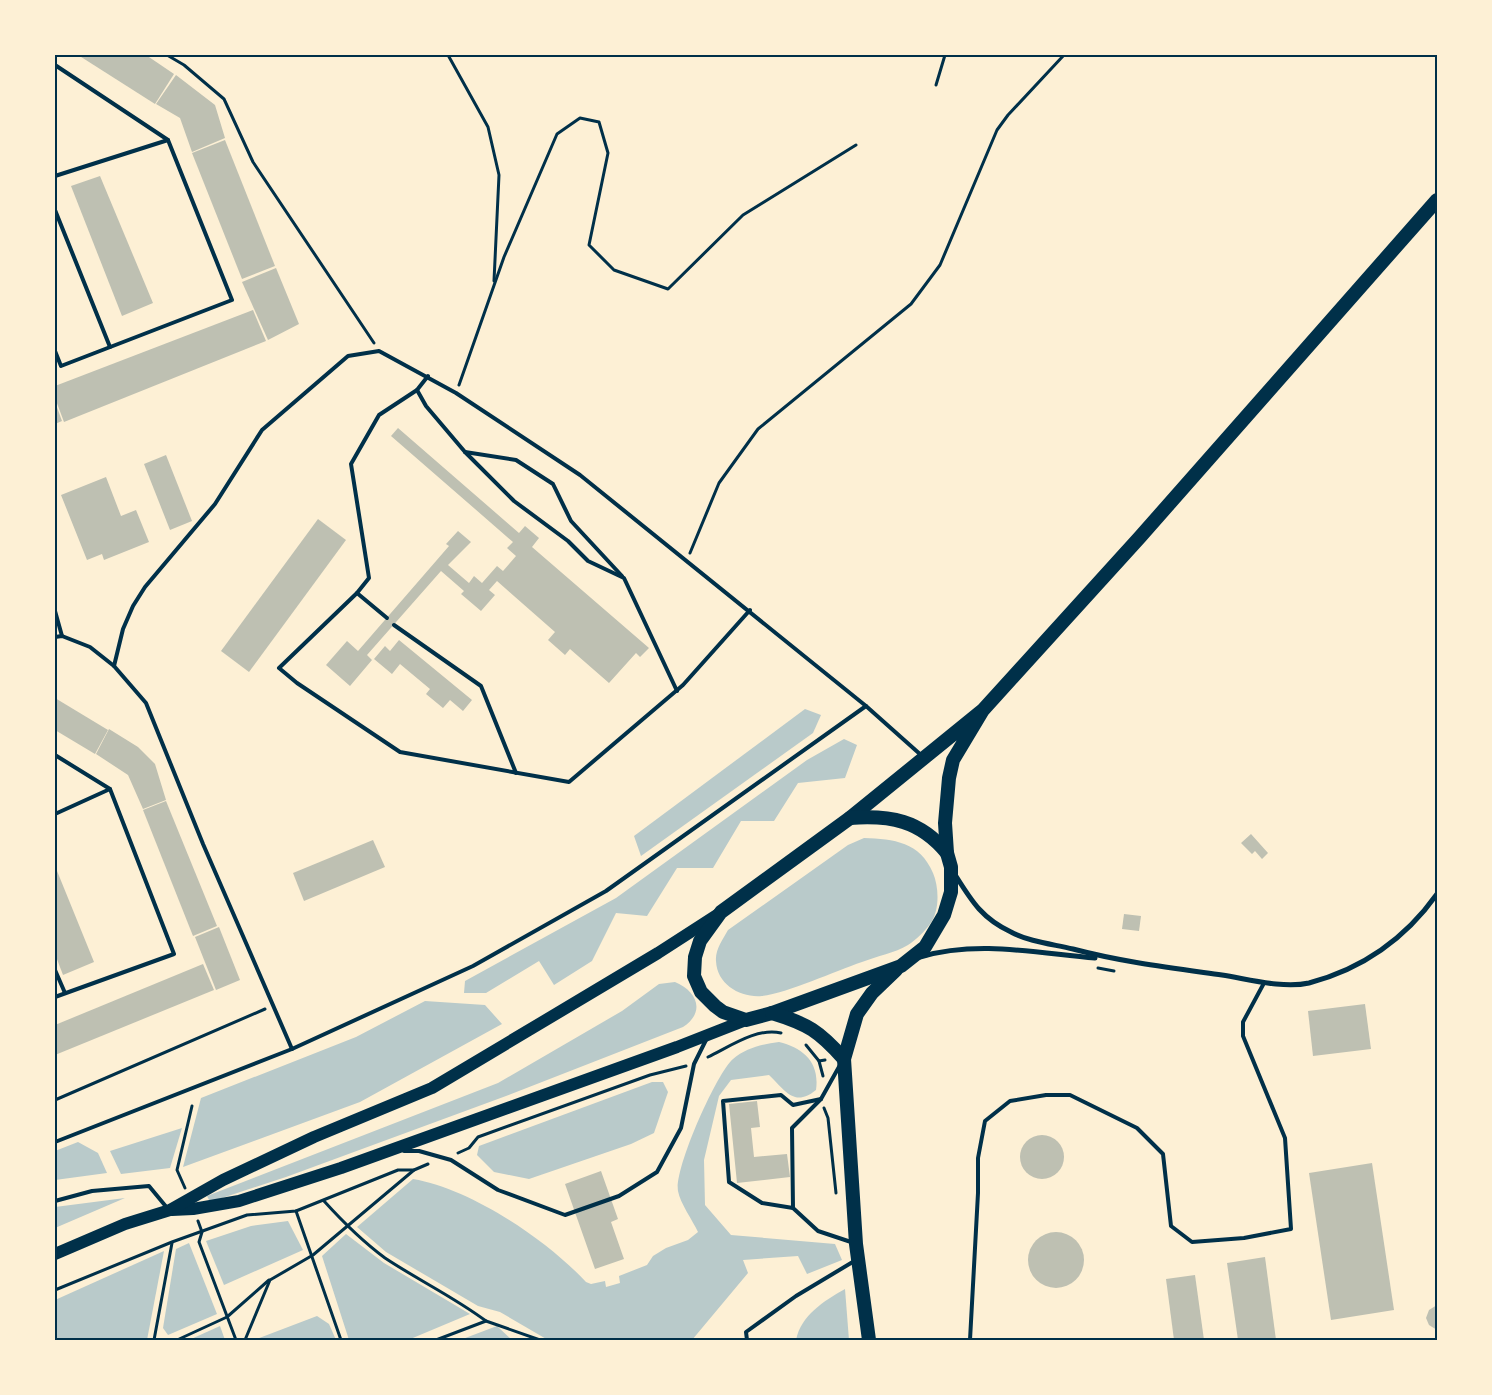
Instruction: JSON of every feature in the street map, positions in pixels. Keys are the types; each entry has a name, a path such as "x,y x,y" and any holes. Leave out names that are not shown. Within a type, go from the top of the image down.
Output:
{"highway":[{"path":"906,963 772,1013 746,1020 723,1012 715,1006 701,992 694,976 695,957 700,942 722,912 850,818 983,710 1128,551 1437,200"},
{"path":"869,1340 857,1259 844,1059 857,1014 872,993 925,946 944,915 951,892 951,867 947,853 945,823 949,778 954,760 983,710"},
{"path":"850,818 877,816 899,819 936,840 947,853"},
{"path":"772,1013 800,1021 821,1034 844,1059"}],"main road":[{"path":"191,1204 223,1180 314,1137 432,1088 658,953 722,912"},
{"path":"55,1254 125,1224 170,1210 191,1204 239,1200 392,1150 708,1036 746,1020"}],"street":[{"path":"951,867 984,916 1011,932 1036,942 1108,959 1264,983 1306,984 1345,971 1368,960 1412,925 1437,894"},
{"path":"906,963 932,954 978,948 1108,959"}],"lane":[{"path":"55,65 168,140 232,300 61,366 55,351"},
{"path":"55,176 168,140"},
{"path":"55,210 110,347"},
{"path":"114,666 123,629 133,606 145,587 215,504 262,430 348,356 379,351 456,392 580,475 750,610 774,633 866,706 923,757"},
{"path":"428,376 417,390 379,415 351,464 369,578 358,593 278,668 297,683 400,752 569,782 677,691 750,610"},
{"path":"417,390 426,406 465,452 514,501 568,541 588,561 624,578"},
{"path":"465,452 516,460 553,484 571,521 624,578 677,691"},
{"path":"358,593 387,618"},
{"path":"55,611 62,636"},
{"path":"394,625 481,686 516,773"},
{"path":"55,637 62,636 90,647 114,666 146,704 203,844 292,1049"},
{"path":"55,1142 292,1049 473,966 606,891 866,706"},
{"path":"55,755 110,789 174,954 55,997"},
{"path":"55,814 110,789"},
{"path":"55,970 65,993"},
{"path":"970,1340 978,1193 978,1158 985,1121 1010,1101 1046,1095 1070,1095 1137,1128 1163,1154 1171,1226 1192,1242 1244,1238 1290,1229 1285,1138 1244,1036 1243,1022 1264,983"},
{"path":"392,1150 419,1151 451,1160 498,1190 565,1215 619,1196 657,1172 681,1128 694,1064 708,1036"},
{"path":"794,1208 792,1128 821,1099 844,1059"},
{"path":"821,1099 793,1105 781,1095 723,1101 729,1182 762,1203 794,1208 818,1231 856,1244"},
{"path":"55,1201 92,1191 149,1186 170,1210"},
{"path":"747,1340 746,1332 796,1296 857,1259"}],"path":[{"path":"167,55 184,65 224,99 253,162 379,351"},
{"path":"448,55 488,127 500,176 494,287"},
{"path":"936,85 945,55"},
{"path":"687,560 719,483 758,430 912,304 940,265 997,130 1008,115 1064,55"},
{"path":"456,392 494,287 557,134 580,118 599,122 608,153 589,245 614,270 668,289 743,215 856,145"},
{"path":"1093,968 1121,972"},
{"path":"55,1100 273,1005"},
{"path":"177,1340 226,1317 270,1280 313,1254 414,1170 469,1148 478,1137 650,1075 694,1064 753,1036 773,1031 789,1035"},
{"path":"802,1041 819,1061 844,1059"},
{"path":"192,1106 177,1170 202,1232 199,1242 236,1340"},
{"path":"55,1290 172,1242 247,1215 296,1211 398,1170 414,1170"},
{"path":"324,1201 347,1227 386,1258 486,1320 540,1340"},
{"path":"296,1211 313,1254 341,1340"},
{"path":"154,1340 172,1242"},
{"path":"245,1340 270,1280"},
{"path":"436,1340 486,1320"}],"shaded area":[{"path":"805,709 821,715 813,733 641,856 634,836"},
{"path":"844,739 857,745 845,778 798,783 774,821 741,821 713,868 677,868 647,916 616,913 592,961 554,985 539,961 486,993 464,993 465,981 616,898 807,760"},
{"path":"864,838 896,841 905,844 921,855 928,863 935,879 938,899 936,913 923,932 903,948 773,994 762,996 746,995 725,983 717,969 716,957 728,930 848,845"},
{"path":"675,982 689,991 696,1002 695,1015 683,1027 506,1096 286,1177 210,1202 207,1196 498,1083 622,1011 659,984"},
{"path":"425,1001 485,1005 502,1024 360,1102 183,1167 201,1098 356,1037"},
{"path":"779,1042 795,1048 808,1058 817,1080 816,1090 808,1095 796,1097 785,1091 769,1075 731,1080 719,1096 704,1160 705,1205 731,1235 835,1244 842,1260 807,1274 798,1256 743,1260 748,1273 692,1340 548,1340 500,1312 478,1306 386,1252 357,1227 413,1179 459,1193 506,1218 550,1249 586,1282 591,1284 605,1281 606,1287 620,1283 619,1276 647,1265 653,1256 666,1248 688,1240 698,1232 678,1191 683,1163 698,1122 717,1083 733,1059 755,1047"},
{"path":"652,1082 663,1082 668,1092 654,1133 631,1144 529,1179 494,1172 477,1155 479,1146"},
{"path":"182,1128 170,1168 121,1174 110,1151"},
{"path":"78,1142 98,1153 107,1173 55,1180 55,1151"},
{"path":"125,1198 55,1228 55,1207"},
{"path":"288,1221 303,1250 224,1285 206,1241 251,1226"},
{"path":"346,1234 384,1263 470,1314 408,1340 349,1340 322,1256"},
{"path":"189,1243 217,1314 168,1335 163,1328 176,1249"},
{"path":"164,1251 147,1340 55,1340 55,1300"},
{"path":"845,1289 849,1340 796,1340 808,1316"},
{"path":"317,1316 329,1324 336,1340 254,1340"},
{"path":"220,1326 225,1340 189,1340"},
{"path":"497,1326 512,1340 460,1340"}],"building":[{"path":"78,55 146,55 174,74 155,104"},
{"path":"176,75 215,105 225,138 192,152 180,118 156,104"},
{"path":"225,140 275,266 242,279 192,153"},
{"path":"100,176 153,303 122,316 71,186"},
{"path":"276,268 299,324 268,340 242,282"},
{"path":"253,310 266,341 64,422 55,398 55,386"},
{"path":"55,402 62,421 55,424"},
{"path":"398,428 519,533 525,526 539,538 532,547 649,648 640,657 636,653 609,683 570,649 565,655 548,640 555,632 497,581 489,590 495,595 481,611 461,594 464,591 441,571 367,655 372,660 350,686 326,665 347,641 358,651 449,546 446,544 458,531 471,542 448,565 469,583 474,576 482,583 497,566 503,571 516,556 507,548 513,542 391,436"},
{"path":"166,455 192,521 170,530 144,464"},
{"path":"106,477 121,516 136,510 149,542 104,560 102,554 87,560 61,495"},
{"path":"318,519 346,540 249,672 221,651"},
{"path":"399,640 472,700 463,711 450,700 443,708 426,694 430,689 400,664 392,674 374,659 385,646 390,651"},
{"path":"55,698 108,730 95,754 55,730"},
{"path":"109,729 138,747 155,764 166,800 143,809 128,775 96,754"},
{"path":"166,801 217,926 193,936 143,810"},
{"path":"1251,834 1268,853 1262,859 1255,851 1252,854 1241,843"},
{"path":"373,840 385,867 304,901 293,873"},
{"path":"55,866 94,962 63,975 55,954"},
{"path":"1124,914 1141,916 1139,931 1122,929"},
{"path":"219,927 240,980 216,990 195,937"},
{"path":"203,964 214,990 55,1055 55,1025"},
{"path":"1365,1004 1371,1049 1313,1056 1308,1011"},
{"path":"757,1101 760,1127 751,1128 754,1157 787,1154 790,1177 737,1183 729,1104"},
{"path":"1042,1135 1054,1139 1060,1145 1064,1157 1060,1169 1054,1175 1042,1179 1030,1175 1024,1169 1020,1157 1024,1145 1030,1139"},
{"path":"1372,1163 1394,1310 1331,1320 1309,1173"},
{"path":"601,1171 618,1219 611,1222 624,1259 595,1269 565,1184"},
{"path":"1056,1232 1067,1234 1076,1240 1082,1249 1084,1260 1082,1271 1076,1280 1067,1286 1056,1288 1045,1286 1036,1280 1030,1271 1028,1260 1030,1249 1036,1240 1045,1234"},
{"path":"1265,1257 1276,1340 1238,1340 1227,1263"},
{"path":"1195,1275 1204,1340 1174,1340 1166,1279"},
{"path":"1437,1305 1437,1330 1429,1325 1426,1318 1429,1310"}]}
